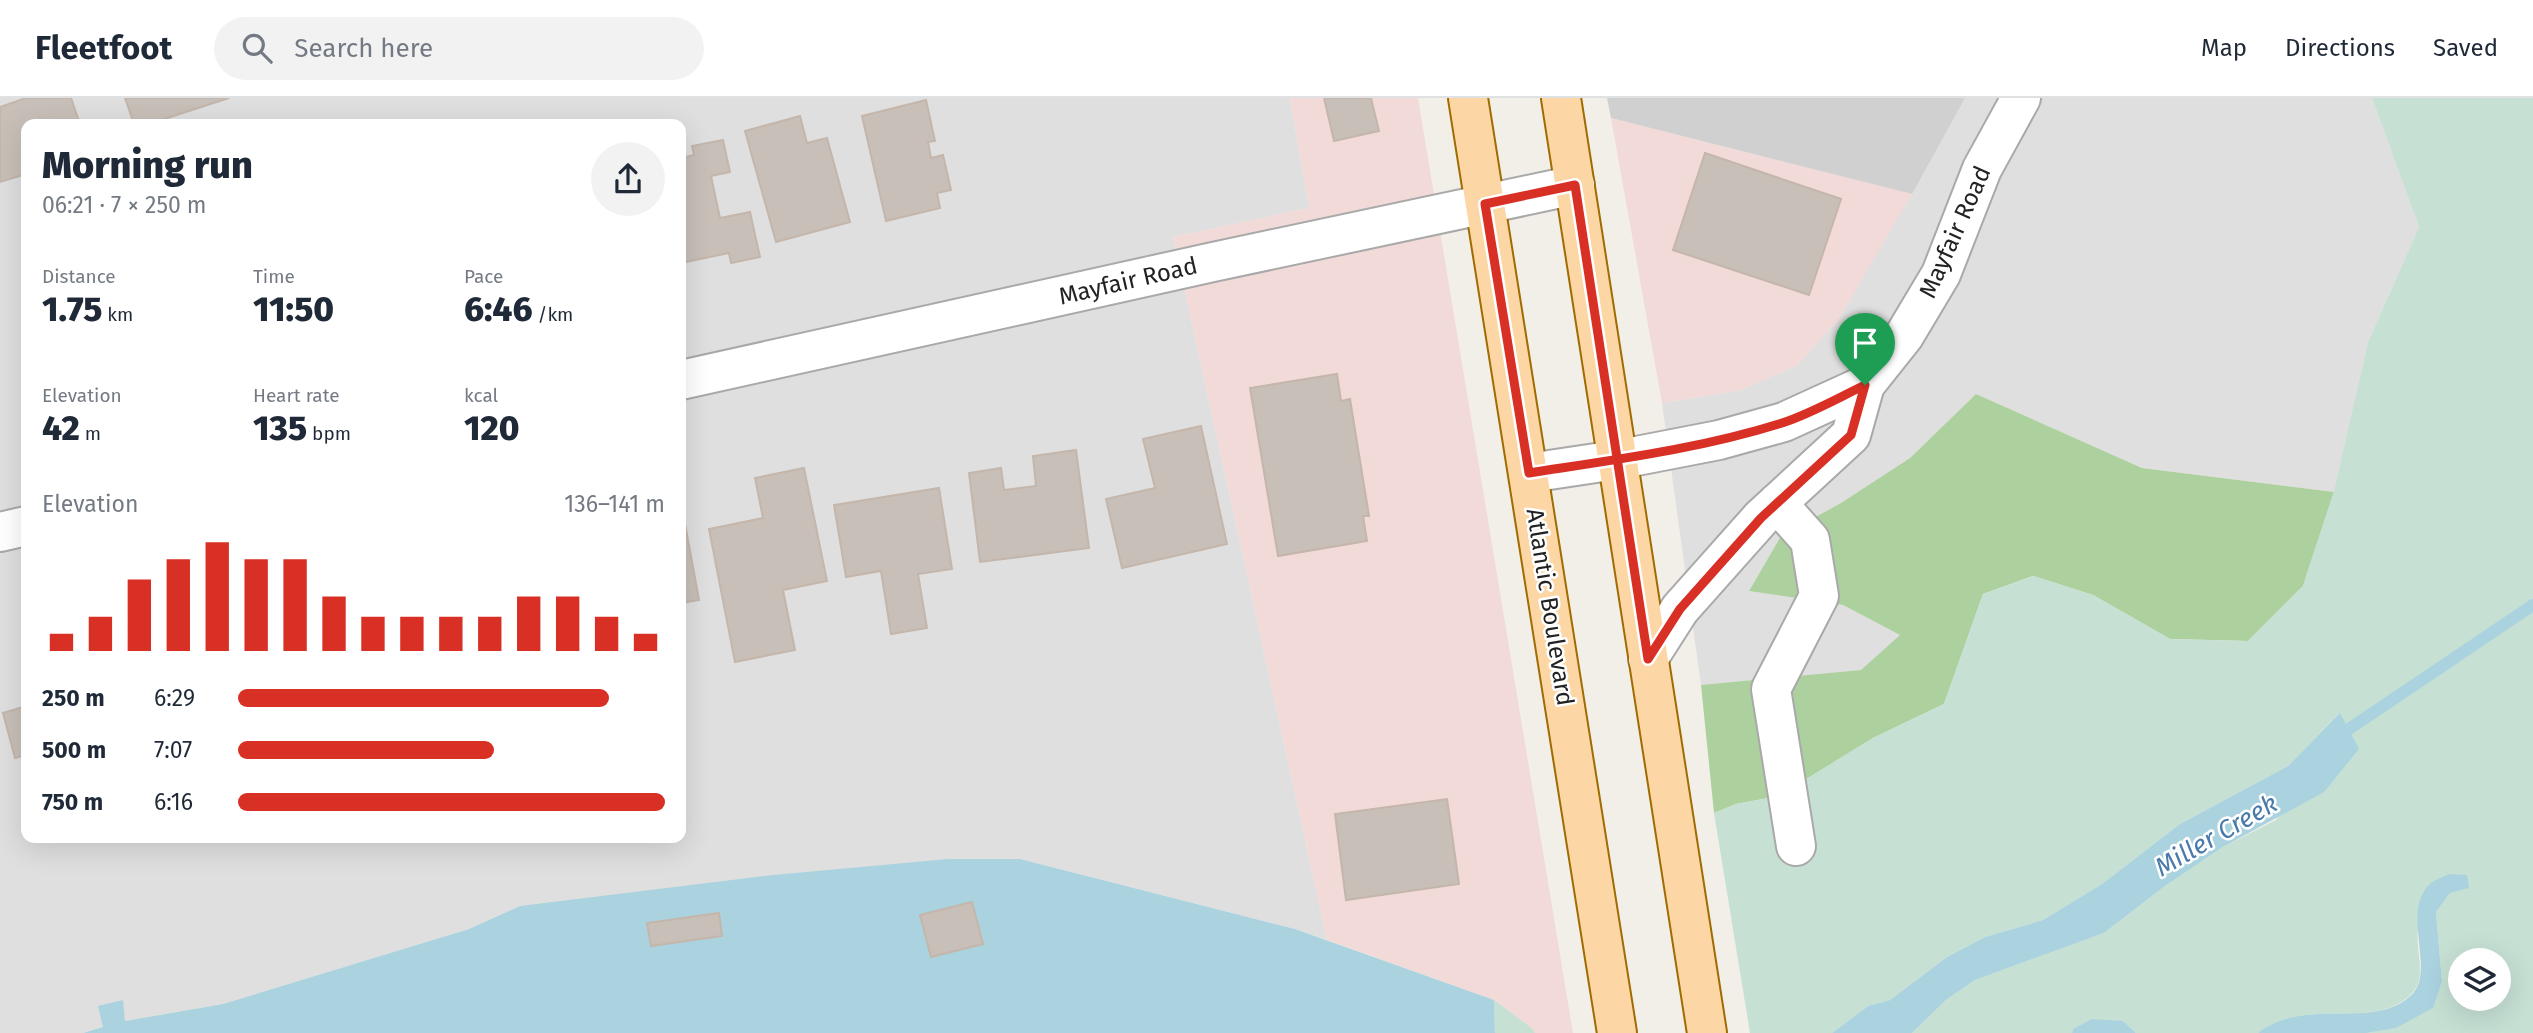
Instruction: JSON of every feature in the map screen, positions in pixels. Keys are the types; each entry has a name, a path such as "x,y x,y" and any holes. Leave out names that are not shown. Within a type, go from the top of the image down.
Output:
{"main road":[{"name":"Atlantic Boulevard","path":"1468,98 1617,1033"},
{"path":"1561,98 1707,1033"}],"street":[{"name":"Mayfair Road","path":"1529,473 1720,440 1784,422 1865,385 1904,336 1941,274 1982,169 2021,98"},
{"name":"Mayfair Road","path":"686,379 1575,185"},
{"path":"1648,659 1680,609 1777,503 1851,435 1865,385"},
{"path":"1777,503 1810,540 1819,596 1772,690 1796,846"},
{"path":"0,532 21,527"}],"shaded area":[{"path":"0,98 1290,98 1309,208 1173,237 1327,940 1295,929 1020,859 520,906 469,929 223,1004 125,1021 122,1000 103,1027 83,1033 0,1033"},
{"path":"1290,98 1418,98 1573,1033 1535,1033 1494,1000 1327,940 1173,237 1309,208"},
{"path":"1607,98 1965,98 1912,194 1611,118"},
{"path":"1965,98 2372,98 2419,227 2368,342 2334,492 2142,468 1976,394 1910,458 1841,503 1781,536 1749,591 1843,605 1900,635 1862,670 1701,685 1662,403 1742,390 1797,365 1838,320"},
{"path":"1611,118 1912,194 1838,320 1797,365 1742,390 1662,403"}],"green space":[{"path":"2372,98 2533,98 2533,1033 2367,1033 2396,1028 2442,981 2436,912 2450,893 2449,874 2419,925 2417,937 2420,970 2417,986 2398,1004 2380,1010 2297,1016 2276,1022 2258,1033 2136,1033 2123,1021 2073,1029 2072,1033 1912,1033 1946,1000 1975,980 2104,933 2165,886 2223,847 2276,820 2340,713 2288,766 2180,824 2102,884 2043,920 1985,937 1947,957 1890,1000 1868,1006 1832,1033 1750,1033 1714,813 1736,804 1779,796 1873,738 1944,704 1983,594 2034,576 2093,595 2170,639 2248,641 2303,586 2334,491 2368,342 2419,227"},
{"path":"1976,394 2142,468 2334,492 2303,586 2248,641 2170,639 2093,595 2033,576 1983,594 1944,704 1873,738 1779,796 1736,804 1714,813 1701,685 1861,670 1900,635 1843,605 1749,591 1781,536 1841,503 1910,458"},
{"path":"1494,1000 1533,1029 1535,1033 1495,1033"}],"water":[{"path":"2340,713 2359,749 2324,792 2223,847 2165,886 2104,933 1975,980 1946,1000 1912,1033 1832,1033 1868,1006 1890,1000 1947,957 1985,937 2043,920 2102,884 2180,824 2288,766"},
{"path":"948,859 1020,859 1295,929 1494,1000 1495,1033 83,1033 103,1027 98,1006 123,1000 125,1021 223,1004 469,929 520,906 773,875"},
{"path":"2449,874 2467,875 2469,888 2450,893 2436,912 2442,981 2433,1008 2396,1028 2367,1033 2258,1033 2276,1022 2297,1016 2381,1010 2399,1004 2414,992 2421,968 2417,923 2422,895 2432,883"},
{"path":"2092,1019 2123,1021 2136,1033 2072,1033 2073,1029"}],"building":[{"path":"26,98 71,98 78,119 21,119 21,176 0,182 0,107"},
{"path":"125,98 229,98 164,119 132,119"},
{"path":"1324,98 1371,98 1379,131 1334,141"},
{"path":"926,100 935,141 928,142 931,158 943,155 951,190 937,193 940,208 886,221 862,116"},
{"path":"800,116 807,143 827,138 850,222 776,242 745,131"},
{"path":"723,140 730,172 711,176 720,218 750,212 760,257 731,263 729,253 686,262 686,157 694,155 692,146"},
{"path":"1705,153 1841,199 1809,295 1673,250"},
{"path":"1337,374 1341,401 1350,399 1369,516 1363,516 1367,541 1278,556 1250,388"},
{"path":"1201,426 1227,544 1122,568 1106,499 1155,488 1143,439"},
{"path":"1076,450 1089,548 980,562 969,473 1001,468 1004,490 1036,486 1033,456"},
{"path":"804,468 827,581 783,590 795,650 735,662 709,529 763,518 755,478"},
{"path":"939,488 952,569 918,574 927,628 891,634 881,571 846,577 834,505"},
{"path":"686,529 699,600 686,602"},
{"path":"21,708 21,756 15,758 3,713"},
{"path":"1447,799 1459,884 1346,900 1335,814"},
{"path":"972,902 983,944 931,957 920,915"},
{"path":"719,913 722,936 651,946 647,923"}],"waterway":[{"name":"Miller Creek","path":"2349,729 2533,605"}],"route":[{"path":"1865,385 1784,422 1720,440 1616,460 1529,473 1485,204 1575,185 1616,460 1648,659 1680,609 1761,518 1851,435 1865,385"}]}
